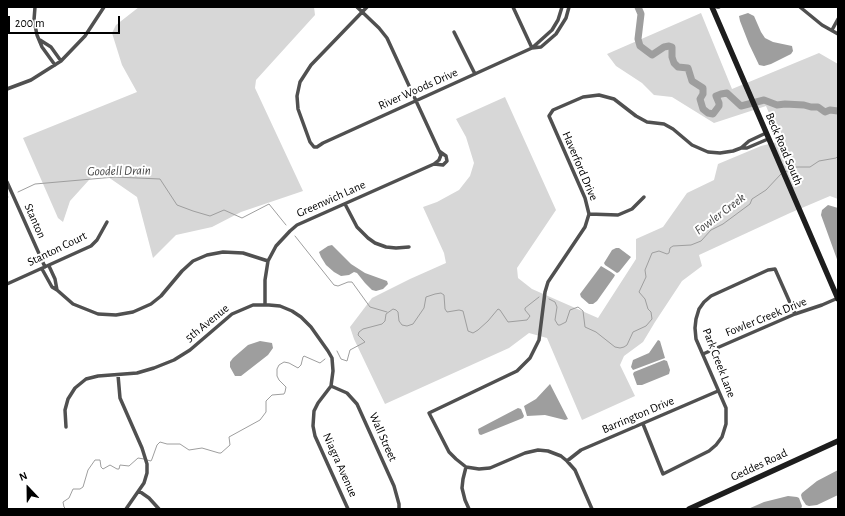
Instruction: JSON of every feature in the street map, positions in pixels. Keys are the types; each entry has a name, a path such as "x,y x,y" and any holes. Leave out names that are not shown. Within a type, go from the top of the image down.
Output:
{"main road":[{"name":"Beck Road South","path":"712,7 784,177 836,289 838,298"},
{"name":"Geddes Road","path":"690,509 838,441"}],"street":[{"path":"35,7 34,20 42,47 55,65"},
{"path":"7,89 31,80 61,61 85,36 104,7"},
{"path":"357,7 379,28 387,38 439,150"},
{"path":"362,12 367,7"},
{"path":"513,7 532,48"},
{"name":"River Woods Drive","path":"362,12 311,65 300,82 297,96 298,110 300,119 312,146 317,147 532,48 552,30 558,20 562,7"},
{"name":"River Woods Drive","path":"532,48 538,48 556,34 566,18 569,7"},
{"path":"800,7 816,21 838,34"},
{"path":"832,30 838,19"},
{"path":"454,32 475,74"},
{"path":"40,40 51,47 61,61"},
{"name":"Haverford Drive","path":"466,467 449,452 429,413 517,371 530,358 539,340 545,292 548,282 582,232 589,214 585,198 548,116 553,110 583,97 592,95 606,96 614,99 636,116 647,122 664,124 674,129 688,142 703,150 720,153 741,148"},
{"path":"741,148 749,141 767,136"},
{"path":"741,148 747,148 767,136"},
{"name":"Greenwich Lane","path":"265,305 264,280 268,261 278,242 297,225 434,164 439,160 441,155 439,150"},
{"name":"Greenwich Lane","path":"434,164 443,165 447,161 446,156 439,150"},
{"name":"Stanton","path":"7,182 45,267"},
{"path":"589,214 618,215 632,210 644,197"},
{"path":"345,204 357,227 372,241 380,245 396,248 409,247"},
{"name":"Stanton Court","path":"7,284 90,246 97,240 107,222"},
{"path":"45,267 49,283 52,288 57,290 68,301 81,308 98,314 121,315 133,312 151,304 161,296 182,271 193,261 207,255 223,252 243,253 268,261"},
{"path":"45,267 55,279 57,290"},
{"name":"Park Creek Lane","path":"643,424 663,474 709,451 719,442 725,430 727,416 724,404 695,333 697,313 707,298 728,287 768,270 775,269 795,314"},
{"name":"Fowler Creek Drive","path":"703,354 795,314 822,306 838,298"},
{"name":"5th Avenue","path":"66,427 65,406 75,388 83,381 98,376 146,371 167,363 190,350 232,314 252,305 286,308 301,317 312,327 332,358 333,375 331,386"},
{"path":"118,375 120,398 145,454 147,464 146,478 126,509"},
{"name":"Niagra Avenue","path":"331,386 314,411 313,426 315,436 348,509"},
{"name":"Wall Street","path":"331,386 347,393 357,404 394,486 399,509"},
{"name":"Barrington Drive","path":"567,461 581,450 718,391"},
{"path":"469,509 462,488 466,467 479,469 490,468 525,453 538,450 553,453 567,461 575,470 592,509"},
{"path":"139,491 149,498 159,509"}],"shaded area":[{"path":"139,7 314,7 315,15 256,80 255,88 303,191 241,212 212,227 176,235 153,258 137,197 98,170 70,201 63,222 58,218 23,138 137,92 122,65 112,33 116,25"},
{"path":"701,13 732,89 819,53 838,64 838,199 830,196 699,255 702,266 682,281 643,342 624,356 620,365 635,396 582,420 547,338 529,333 509,348 385,404 354,339 350,327 372,298 446,263 444,253 423,207 437,202 459,190 470,176 474,163 466,137 456,119 505,97 556,210 517,268 518,278 532,289 598,318 636,259 636,239 663,227 687,193 714,180 718,164 761,146 781,141 766,106 714,123 672,97 654,95 642,83 616,66 607,54"},
{"path":"748,13 754,16 765,38 773,42 792,46 793,51 791,54 771,64 764,66 759,65 740,21 739,16"},
{"path":"828,205 838,208 838,262 821,215 822,210"},
{"path":"332,245 351,264 365,273 387,281 388,284 383,289 376,291 372,290 357,273 354,272 349,275 341,276 334,272 326,265 319,252"},
{"path":"619,248 631,257 617,273 604,263 612,250"},
{"path":"601,266 615,275 597,301 593,304 589,304 581,297 580,294"},
{"path":"658,340 660,341 665,358 633,370 631,367 633,360 649,353"},
{"path":"260,341 272,343 273,348 268,355 241,376 235,376 230,367 230,362 248,345"},
{"path":"664,360 667,361 670,370 669,374 642,385 637,385 633,374 634,372"},
{"path":"550,384 568,419 565,420 545,415 527,416 524,406 536,399"},
{"path":"518,408 521,409 524,416 523,418 481,435 479,434 478,429"},
{"path":"838,470 838,495 817,505 806,505 802,499 802,493 817,481"},
{"path":"788,496 799,498 802,506 801,509 748,509 764,502"}],"waterway":[{"path":"638,7 641,14 638,39 640,46 652,55 664,47 672,47 672,57 674,63 678,67 688,68 692,81 703,88 703,94 700,99 703,109 708,113 713,114 719,106 716,96 727,93 741,106 764,100 777,105 804,105 818,107 825,112 830,110 838,111"},
{"name":"Fowler Creek","path":"785,172 795,167 810,167 819,161 836,158 838,156"},
{"name":"Fowler Creek","path":"549,299 555,302 557,307 555,320 558,325 566,322 570,310 578,307 583,311 585,327 596,332 615,347 624,347 627,345 633,332 646,326 652,319 651,312 648,309 645,299 639,292 646,277 645,270 652,253 659,251 667,254 673,246 691,245 701,241 711,230 723,224 750,204 752,199 766,190 781,174"},
{"name":"Goodell Drain","path":"18,192 35,184 115,177 160,179 177,205 193,211 210,216 224,210 242,218 269,204 286,225"},
{"name":"Goodell Drain","path":"295,236 334,285 338,286 352,282 370,307 387,312"},
{"name":"Fowler Creek","path":"337,351 341,359 347,361 350,350 365,342 358,335 359,332 363,329 382,324 385,321 386,314 393,309 398,312 399,321 402,325 407,326 413,324 424,308 426,297 435,294 441,293 444,295 445,309 447,312 459,310 463,311 468,331 473,333 488,321 498,309 508,322 527,320 530,316 525,308 539,297"},
{"name":"Fowler Creek","path":"147,460 151,461 157,445 160,442 167,444 180,444 189,450 202,448 221,453 230,445 229,437 260,420 266,412 266,401 272,395 284,394 286,387 277,376 277,369 279,365 284,362 298,368 301,365 304,356 320,363 325,359"},
{"name":"Fowler Creek","path":"66,509 63,502 69,498 73,489 80,489 83,487 88,470 95,460 100,460 101,467 103,469 110,465 119,469 120,465 129,466 138,458 144,459"}]}
